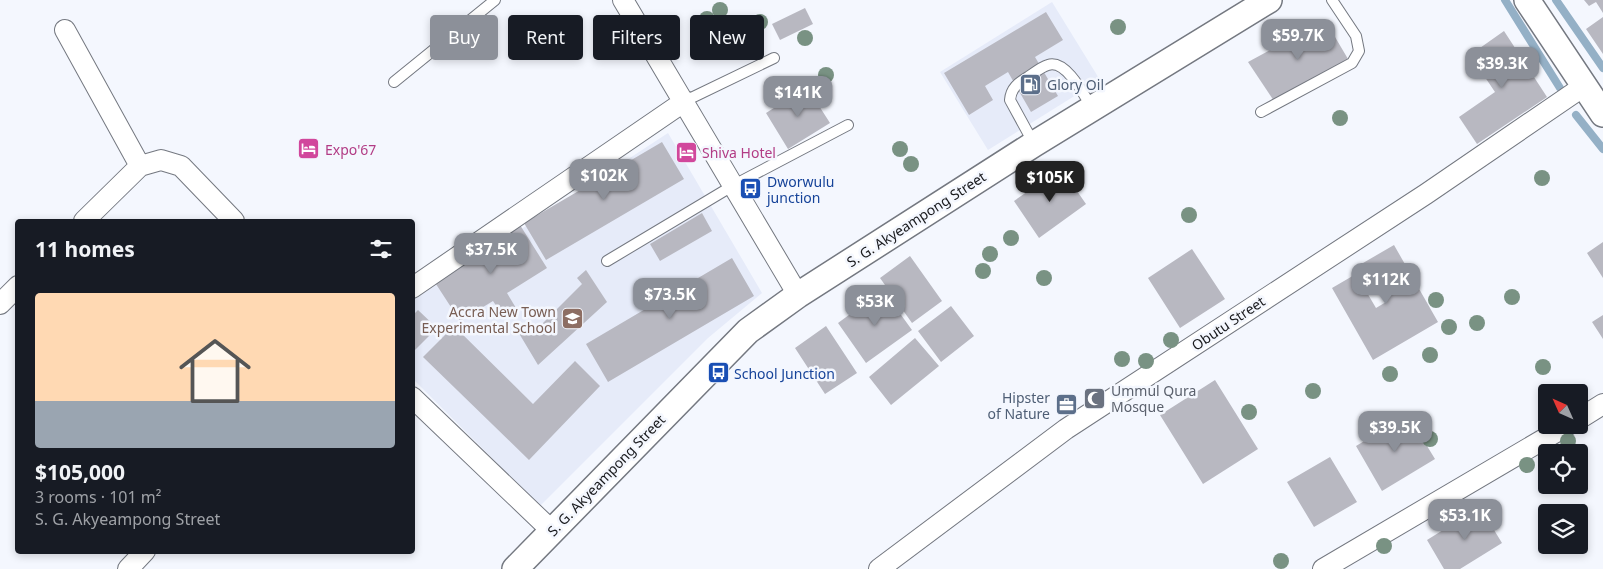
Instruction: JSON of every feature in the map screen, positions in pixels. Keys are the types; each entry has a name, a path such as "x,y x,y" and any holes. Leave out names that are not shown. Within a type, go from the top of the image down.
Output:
{"street":[{"path":"623,0 685,101 798,295"},
{"name":"S. G. Akyeampong Street","path":"515,569 748,330 798,295 1034,144 1269,0"},
{"path":"1526,0 1603,114"},
{"path":"65,30 140,166"},
{"name":"Obutu Street","path":"880,569 1066,430 1426,194 1584,86"},
{"path":"415,286 685,101"},
{"path":"86,219 140,166 161,160 181,166 232,219"},
{"path":"0,304 15,289"},
{"path":"415,400 552,531"},
{"path":"1588,413 1603,404"},
{"path":"1323,569 1553,434"},
{"path":"128,569 142,554"}],"lane":[{"path":"394,82 495,0"},
{"path":"1261,112 1352,63 1359,51 1356,36 1332,0"},
{"path":"685,101 774,58"},
{"path":"1034,144 1010,100 1011,92 1017,83 1047,65 1055,64 1064,68 1092,108"},
{"path":"607,261 734,184 848,125"}],"shaded area":[{"path":"1052,2 1100,80 988,150 940,72"},
{"name":"Accra New Town Experimental School","path":"668,133 762,293 708,338 540,506 415,381 415,299"}],"building":[{"path":"1584,0 1603,0 1603,13 1596,2 1589,6"},
{"path":"805,8 813,24 780,40 772,24"},
{"path":"1046,12 1063,40 1035,57 1058,96 1031,112 1008,72 985,86 993,100 969,115 944,73"},
{"path":"1603,17 1603,54 1586,29"},
{"path":"1325,20 1348,59 1274,101 1248,62"},
{"path":"1504,31 1547,97 1477,144 1459,117 1495,92 1470,55"},
{"path":"807,87 830,123 788,149 766,113"},
{"path":"662,142 684,179 546,260 524,223"},
{"path":"1061,168 1086,204 1039,238 1014,201"},
{"path":"702,213 712,231 660,261 650,244"},
{"path":"520,225 547,268 507,293 516,308 503,316 493,301 460,321 434,281"},
{"path":"1603,242 1603,278 1587,253"},
{"path":"1394,245 1438,322 1373,360 1332,288 1356,274 1376,308 1386,302 1363,263"},
{"path":"1192,249 1225,299 1180,328 1148,278"},
{"path":"910,256 942,301 912,323 880,278"},
{"path":"732,258 754,296 608,382 586,344"},
{"path":"586,270 607,302 538,365 517,330 527,326 532,334 582,284 577,278"},
{"path":"883,290 912,330 866,363 838,323"},
{"path":"951,306 974,336 941,362 918,331"},
{"path":"418,310 437,328 415,350 415,313"},
{"path":"1603,315 1603,339 1592,322"},
{"path":"454,326 533,404 575,361 600,386 529,460 423,357"},
{"path":"826,326 857,373 825,394 795,348"},
{"path":"915,338 939,366 891,405 869,377"},
{"path":"1215,380 1258,449 1203,484 1160,415"},
{"path":"1408,415 1435,459 1382,491 1356,446"},
{"path":"1330,457 1357,502 1314,527 1287,482"},
{"path":"1480,507 1502,543 1460,569 1444,569 1427,540"}],"waterway":[{"path":"1505,0 1560,88"},
{"path":"1556,0 1603,68"},
{"path":"1576,115 1603,149"}],"place":[{"name":"Glory Oil","path":"1031,84"},
{"name":"Expo'67","path":"309,149"},
{"name":"Shiva Hotel","path":"686,152"},
{"name":"Dworwulu junction","path":"751,189"},
{"name":"Accra New Town Experimental School","path":"572,319"},
{"name":"School Junction","path":"718,373"},
{"name":"Ummul Qura Mosque","path":"1095,398"},
{"name":"Hipster of Nature","path":"1066,405"}]}
